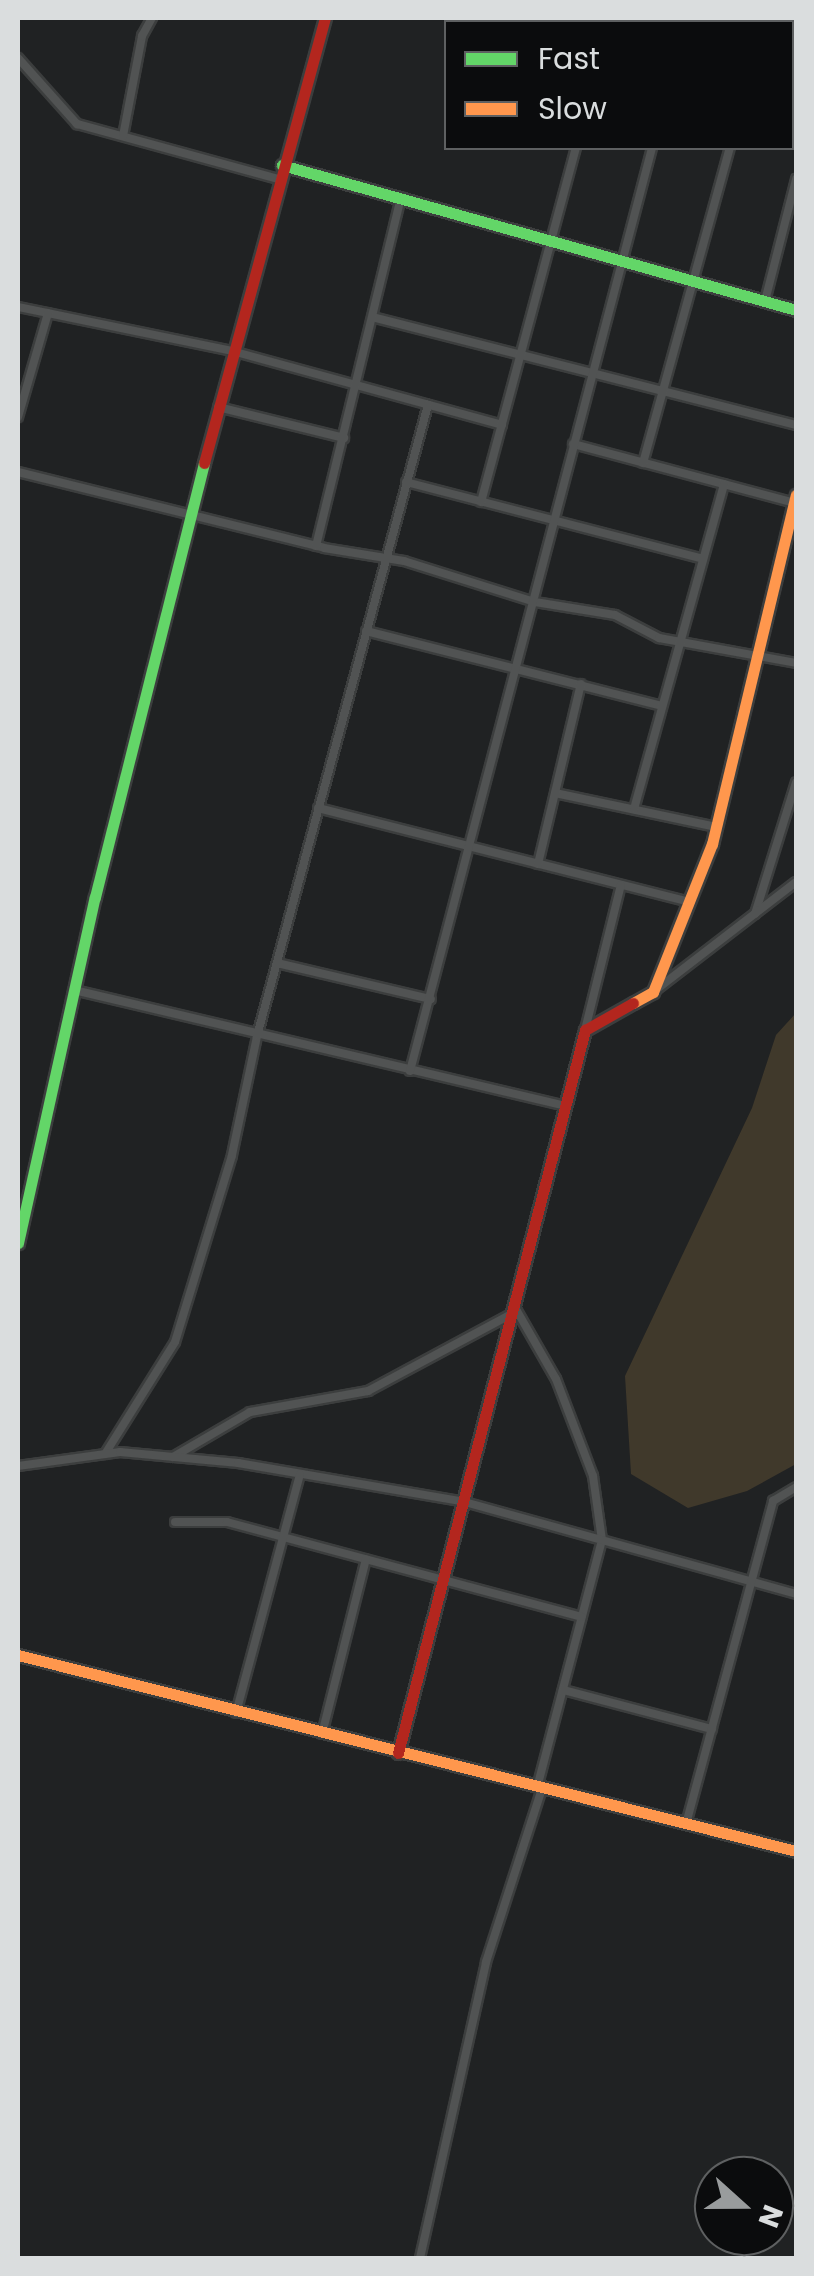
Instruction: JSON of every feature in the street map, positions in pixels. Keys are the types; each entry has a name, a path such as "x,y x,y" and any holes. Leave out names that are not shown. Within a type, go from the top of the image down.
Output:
{"main road":[{"path":"18,1243 74,990 232,351 325,18"},
{"path":"282,165 796,310"},
{"path":"398,1754 461,1501 517,1311 585,1030 653,992 689,902 716,827 796,499"},
{"path":"18,1655 796,1852"}],"street":[{"path":"123,136 142,36 152,18"},
{"path":"18,58 78,124 278,178"},
{"path":"481,502 575,150"},
{"path":"410,1071 651,150"},
{"path":"643,463 729,150"},
{"path":"766,301 796,179"},
{"path":"316,546 376,318 401,197"},
{"path":"18,307 232,351 502,425"},
{"path":"18,416 48,313"},
{"path":"376,318 796,425"},
{"path":"105,1454 175,1342 232,1155 257,1036 428,405"},
{"path":"218,408 344,438"},
{"path":"573,444 796,499"},
{"path":"18,472 316,546 385,558 535,602 614,615 659,638 796,663"},
{"path":"406,482 703,559"},
{"path":"634,809 724,484"},
{"path":"366,632 518,666 662,706"},
{"path":"538,864 581,684"},
{"path":"755,914 796,782"},
{"path":"555,793 716,827"},
{"path":"318,808 689,902"},
{"path":"653,992 796,882"},
{"path":"585,1030 620,885"},
{"path":"277,962 431,998"},
{"path":"74,990 566,1106"},
{"path":"173,1457 250,1412 368,1391 517,1311 556,1379 593,1476 602,1540 540,1788 486,1962 420,2258"},
{"path":"18,1466 105,1454 173,1457 300,1474 461,1501 796,1594"},
{"path":"236,1713 300,1474"},
{"path":"686,1824 773,1500 796,1487"},
{"path":"175,1522 227,1522 582,1618"},
{"path":"322,1734 366,1559"},
{"path":"563,1690 712,1729"}],"shaded area":[{"path":"796,1013 796,1464 747,1491 688,1508 631,1474 625,1376 752,1108 776,1035"}],"traffic: fast":[{"path":"282,165 796,310"},
{"path":"18,1243 95,897 204,463"}],"traffic: slow":[{"path":"633,1003 653,992 712,844 796,495"},
{"path":"18,1655 796,1851"}],"traffic: jam":[{"path":"204,463 325,18"},
{"path":"398,1753 585,1030 633,1003"}]}
